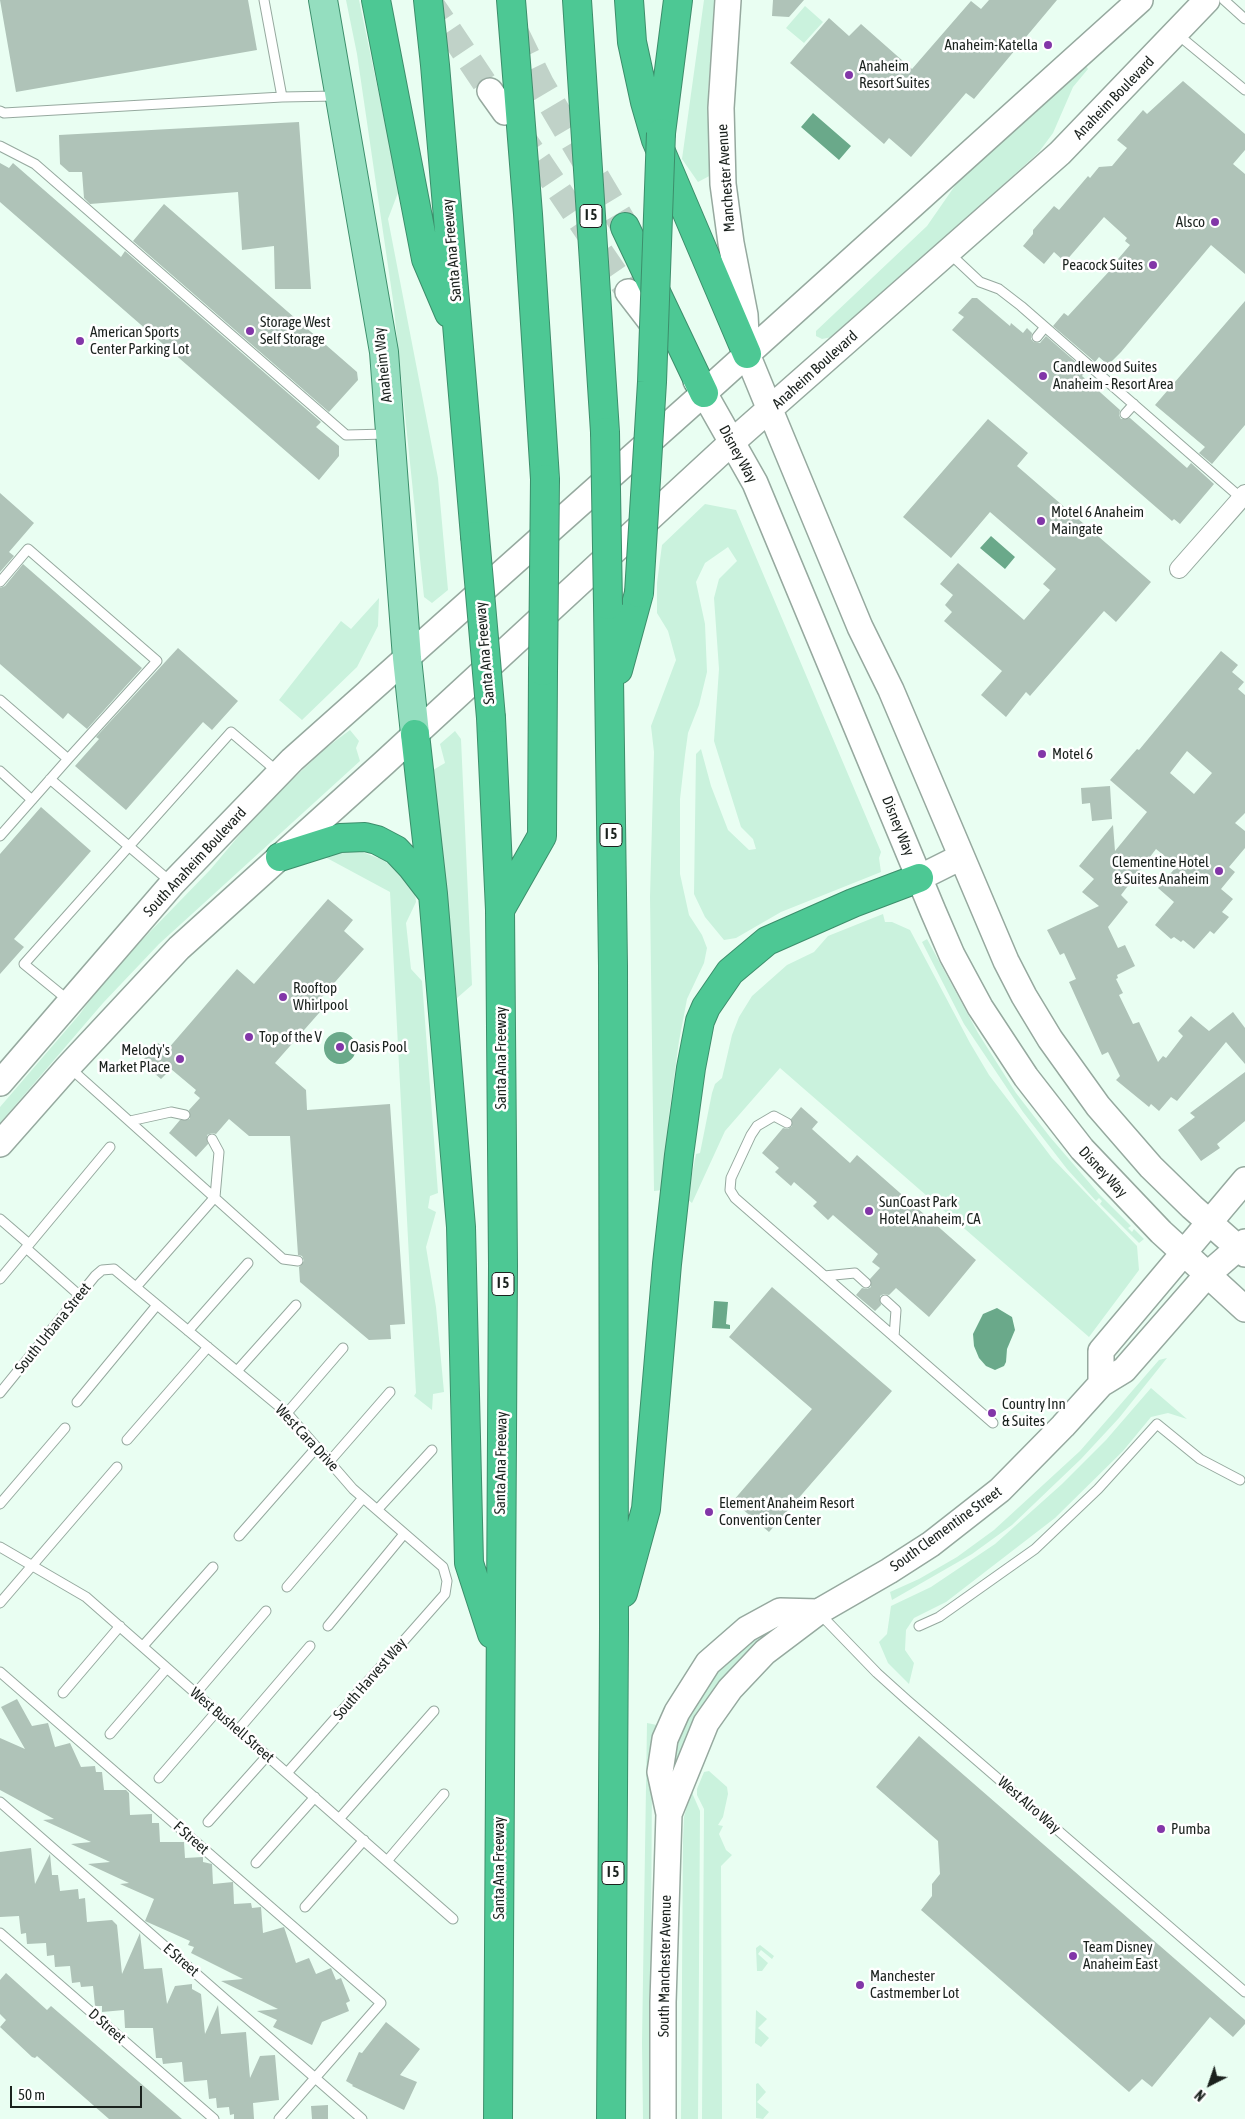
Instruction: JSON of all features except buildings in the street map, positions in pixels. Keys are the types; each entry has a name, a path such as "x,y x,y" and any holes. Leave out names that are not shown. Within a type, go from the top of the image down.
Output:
{"highway":[{"path":"376,0 426,259 459,335"},
{"name":"Santa Ana Freeway","path":"428,0 459,335 491,718 500,910 503,1276 499,1657 498,2119"},
{"path":"500,910 542,836 545,479 528,214 511,0"},
{"name":"I 5","path":"577,0 605,432 608,605 613,966 614,1626 611,2119"},
{"path":"629,0 632,42 645,102 656,140 747,354"},
{"path":"609,703 639,593 652,382 662,133 664,0"},
{"path":"662,133 678,0"},
{"path":"625,228 704,393"},
{"path":"415,734 433,894 460,1227 469,1563 499,1657"},
{"path":"280,857 340,838 373,839 396,850 433,894"},
{"path":"614,1626 646,1509 663,1303 679,1155 691,1068 700,1021 706,1007 730,972 767,941 853,903 919,878"}],"main road":[{"name":"Anaheim Way","path":"323,0 384,352 407,658 415,734"},
{"name":"Manchester Avenue","path":"728,0 721,108 723,184 731,243 745,315 747,354 770,410"},
{"path":"407,658 1140,0"},
{"name":"Anaheim Boulevard","path":"415,734 731,443 1060,153 1207,0"},
{"path":"490,91 505,112"},
{"name":"Disney Way","path":"628,292 704,393 754,483 952,955 980,1007 1018,1067 1082,1149 1183,1254 1245,1308"},
{"path":"770,410 860,627 891,690 1006,961 1050,1039 1098,1106 1151,1167 1210,1223 1243,1248"},
{"name":"South Anaheim Boulevard","path":"0,1083 172,884 279,773 407,658"},
{"path":"0,1144 68,1066 179,948 415,734"},
{"path":"919,878 961,857"},
{"path":"1100,1384 1101,1351 1245,1180"},
{"name":"South Clementine Street","path":"818,1612 889,1572 964,1519 1000,1490 1033,1458 1100,1384 1124,1370 1207,1276 1243,1248"},
{"name":"South Manchester Avenue","path":"663,2119 663,2002 669,1814 660,1772 666,1739 677,1712 703,1669 747,1629 780,1610 818,1612"},
{"name":"South Manchester Avenue","path":"669,1814 699,1736 730,1689 765,1652 818,1612"}],"street":[{"path":"1179,569 1243,496"}],"lane":[{"path":"264,0 282,96"},
{"path":"1224,0 1245,19"},
{"path":"1177,33 1245,90"},
{"path":"0,111 4,113 282,96 340,96"},
{"path":"0,146 36,164 346,435 390,434"},
{"path":"948,252 980,282 1008,296 1243,496"},
{"path":"1037,337 1045,328"},
{"path":"1125,414 1134,404"},
{"path":"0,582 28,549 157,661 0,836"},
{"path":"0,700 68,759"},
{"path":"70,1002 24,964 231,732 279,773"},
{"path":"0,771 32,800"},
{"path":"50,779 172,884"},
{"path":"68,1066 283,1259 298,1261"},
{"path":"130,1121 171,1112 185,1115"},
{"path":"788,1123 774,1116 757,1126 734,1167 730,1190 735,1198 994,1423"},
{"path":"136,1287 215,1197 219,1152 212,1139"},
{"path":"0,1279 110,1147"},
{"path":"0,1218 79,1295"},
{"path":"188,1331 248,1263"},
{"name":"West Cara Drive","path":"108,1268 114,1269 287,1413 363,1498 443,1567 447,1581"},
{"name":"South Urbana Street","path":"0,1393 79,1295 102,1270 108,1268"},
{"path":"824,1276 855,1273 866,1283"},
{"path":"885,1300 896,1310 894,1337"},
{"path":"77,1402 157,1305"},
{"path":"237,1372 296,1306"},
{"path":"127,1440 208,1347"},
{"path":"287,1413 344,1348"},
{"path":"329,1462 390,1392"},
{"path":"919,1626 940,1617 1035,1549 1098,1489 1157,1424 1200,1459 1240,1480"},
{"path":"0,1504 65,1428"},
{"path":"239,1536 316,1447"},
{"path":"377,1510 432,1450"},
{"path":"0,1603 117,1467"},
{"path":"286,1587 363,1498"},
{"path":"328,1626 404,1534"},
{"name":"West Bushell Street","path":"0,1547 86,1597 453,1919"},
{"path":"142,1646 213,1567"},
{"name":"South Harvest Way","path":"287,1773 445,1594 447,1581"},
{"path":"196,1693 266,1611"},
{"name":"West Alro Way","path":"818,1612 907,1700 1245,1992"},
{"path":"63,1693 120,1626"},
{"path":"238,1730 310,1646"},
{"path":"110,1734 167,1668"},
{"name":"F Street","path":"0,1672 382,2003 315,2078"},
{"path":"159,1778 216,1711"},
{"path":"339,1819 434,1711"},
{"path":"208,1822 267,1756"},
{"path":"387,1861 444,1794"},
{"path":"256,1864 315,1798"},
{"name":"E Street","path":"0,1802 362,2119"},
{"path":"305,1907 364,1840"},
{"name":"D Street","path":"0,1933 214,2119"},
{"path":"279,2119 315,2078"}],"shaded area":[{"path":"346,0 359,0 399,190 388,219 438,478 448,590 432,603 424,597 393,300 357,54"},
{"path":"704,0 715,0 708,91 709,141 715,173 698,182 682,159"},
{"path":"805,6 823,22 804,43 786,28"},
{"path":"1085,64 1088,69 1073,87 1053,133 1039,152 837,336 822,339 816,336 816,331 927,226 961,177"},
{"path":"813,113 851,146 839,160 801,127"},
{"path":"705,504 736,510 881,852 879,858 881,872 781,912 736,938 724,940 705,917 694,894 696,754 701,749 711,786 728,830 749,850 756,849 753,839 741,827 714,741 719,669 714,598 719,579 737,561 728,547 705,563 696,582 705,624 707,672 699,705 688,733 685,755 680,799 680,874 689,915 702,935 707,948 704,963 687,999 679,1041 669,1115 664,1190 654,1191 650,897 654,752 651,726 676,660 668,631 657,613 657,583 662,545"},
{"path":"991,536 1015,557 1005,569 980,548"},
{"path":"379,598 378,626 357,667 302,720 279,700 341,621 351,629"},
{"path":"350,730 359,741 356,748 360,761 159,944 103,1003 0,1123 0,1107 79,1015 110,973 210,870 263,807 326,748"},
{"path":"455,731 461,739 472,985 457,998 433,770 445,763 440,744"},
{"path":"352,848 378,858 382,849 414,883 416,902 406,923 411,969 422,981 438,1193 430,1196 428,1208 436,1212 426,1247 436,1307 444,1392 433,1394 432,1410 414,1396 416,1393 390,892 325,857"},
{"path":"883,914 885,922 892,922 910,930 989,1075 1052,1158 1137,1246 1139,1270 1089,1337 780,1068 725,1131 692,1203 687,1199 696,1154 700,1153 712,1093 715,1084 722,1078 732,1035 739,1017 752,996 787,965 814,952 828,936"},
{"path":"927,939 978,1033 1016,1093 1050,1137 1099,1194 1131,1226 1128,1228 1132,1232 1134,1229 1144,1239 1139,1243 1100,1204 1102,1201 1099,1198 1096,1201 1067,1169 1023,1112 964,1024 922,942"},
{"name":"Oasis Pool","path":"340,1032 352,1036 356,1048 352,1060 340,1064 328,1060 324,1048 328,1036"},
{"path":"714,1301 728,1302 726,1324 730,1325 730,1329 712,1328"},
{"path":"997,1308 1012,1317 1015,1330 1007,1349 1004,1366 995,1370 986,1366 979,1358 974,1346 973,1334 983,1314"},
{"path":"1167,1358 1119,1418 1081,1459 1012,1525 972,1554 892,1600 890,1592 919,1579 957,1557 994,1530 1080,1451 1159,1360"},
{"path":"1151,1388 1187,1419 1168,1413 1151,1417 1123,1451 1055,1518 946,1602 914,1618 906,1630 905,1650 914,1663 909,1684 888,1663 879,1642 887,1634 891,1606 931,1587 995,1544 1062,1484 1106,1440"},
{"path":"778,1628 670,1783 678,1739 688,1711 714,1672 757,1636"},
{"path":"647,1723 662,1726 652,1777 650,2119 643,2119 642,2043"},
{"path":"709,1771 727,1787 728,1794 723,1817 718,1825 723,1826 719,1834 726,1850 732,1855 721,1866 722,2119 702,2119 704,1809 697,1795 697,1789 704,1772"},
{"path":"692,1786 693,1795 700,1811 698,2119 681,2119 683,1841 684,1817"},
{"path":"760,1945 774,1956 772,1959 761,1950 758,1954 768,1963 762,1971 757,1971 756,1948"},
{"path":"756,2010 767,2019 758,2028 769,2038 761,2047 755,2043"},
{"path":"758,2083 766,2092 757,2102 769,2112 763,2119 756,2118 756,2084"}],"tunnel":[{"path":"429,0 490,91"},
{"path":"514,31 540,84 625,227"},
{"path":"518,130 628,292"}],"place":[{"name":"Anaheim-Katella","path":"1048,45"},
{"name":"Anaheim Resort Suites","path":"849,75"},
{"name":"Alsco","path":"1215,222"},
{"name":"Peacock Suites","path":"1153,265"},
{"name":"Storage West Self Storage","path":"250,331"},
{"name":"American Sports Center Parking Lot","path":"80,341"},
{"name":"Candlewood Suites Anaheim - Resort Area","path":"1043,376"},
{"name":"Motel 6 Anaheim Maingate","path":"1041,521"},
{"name":"Motel 6","path":"1042,754"},
{"name":"Clementine Hotel & Suites Anaheim","path":"1219,871"},
{"name":"Rooftop Whirlpool","path":"283,997"},
{"name":"Top of the V","path":"249,1037"},
{"name":"Oasis Pool","path":"340,1047"},
{"name":"Melody's Market Place","path":"180,1059"},
{"name":"SunCoast Park Hotel Anaheim, CA","path":"869,1211"},
{"name":"Country Inn & Suites","path":"992,1413"},
{"name":"Element Anaheim Resort Convention Center","path":"709,1512"},
{"name":"Pumba","path":"1161,1829"},
{"name":"Team Disney Anaheim East","path":"1073,1956"},
{"name":"Manchester Castmember Lot","path":"860,1985"}]}
